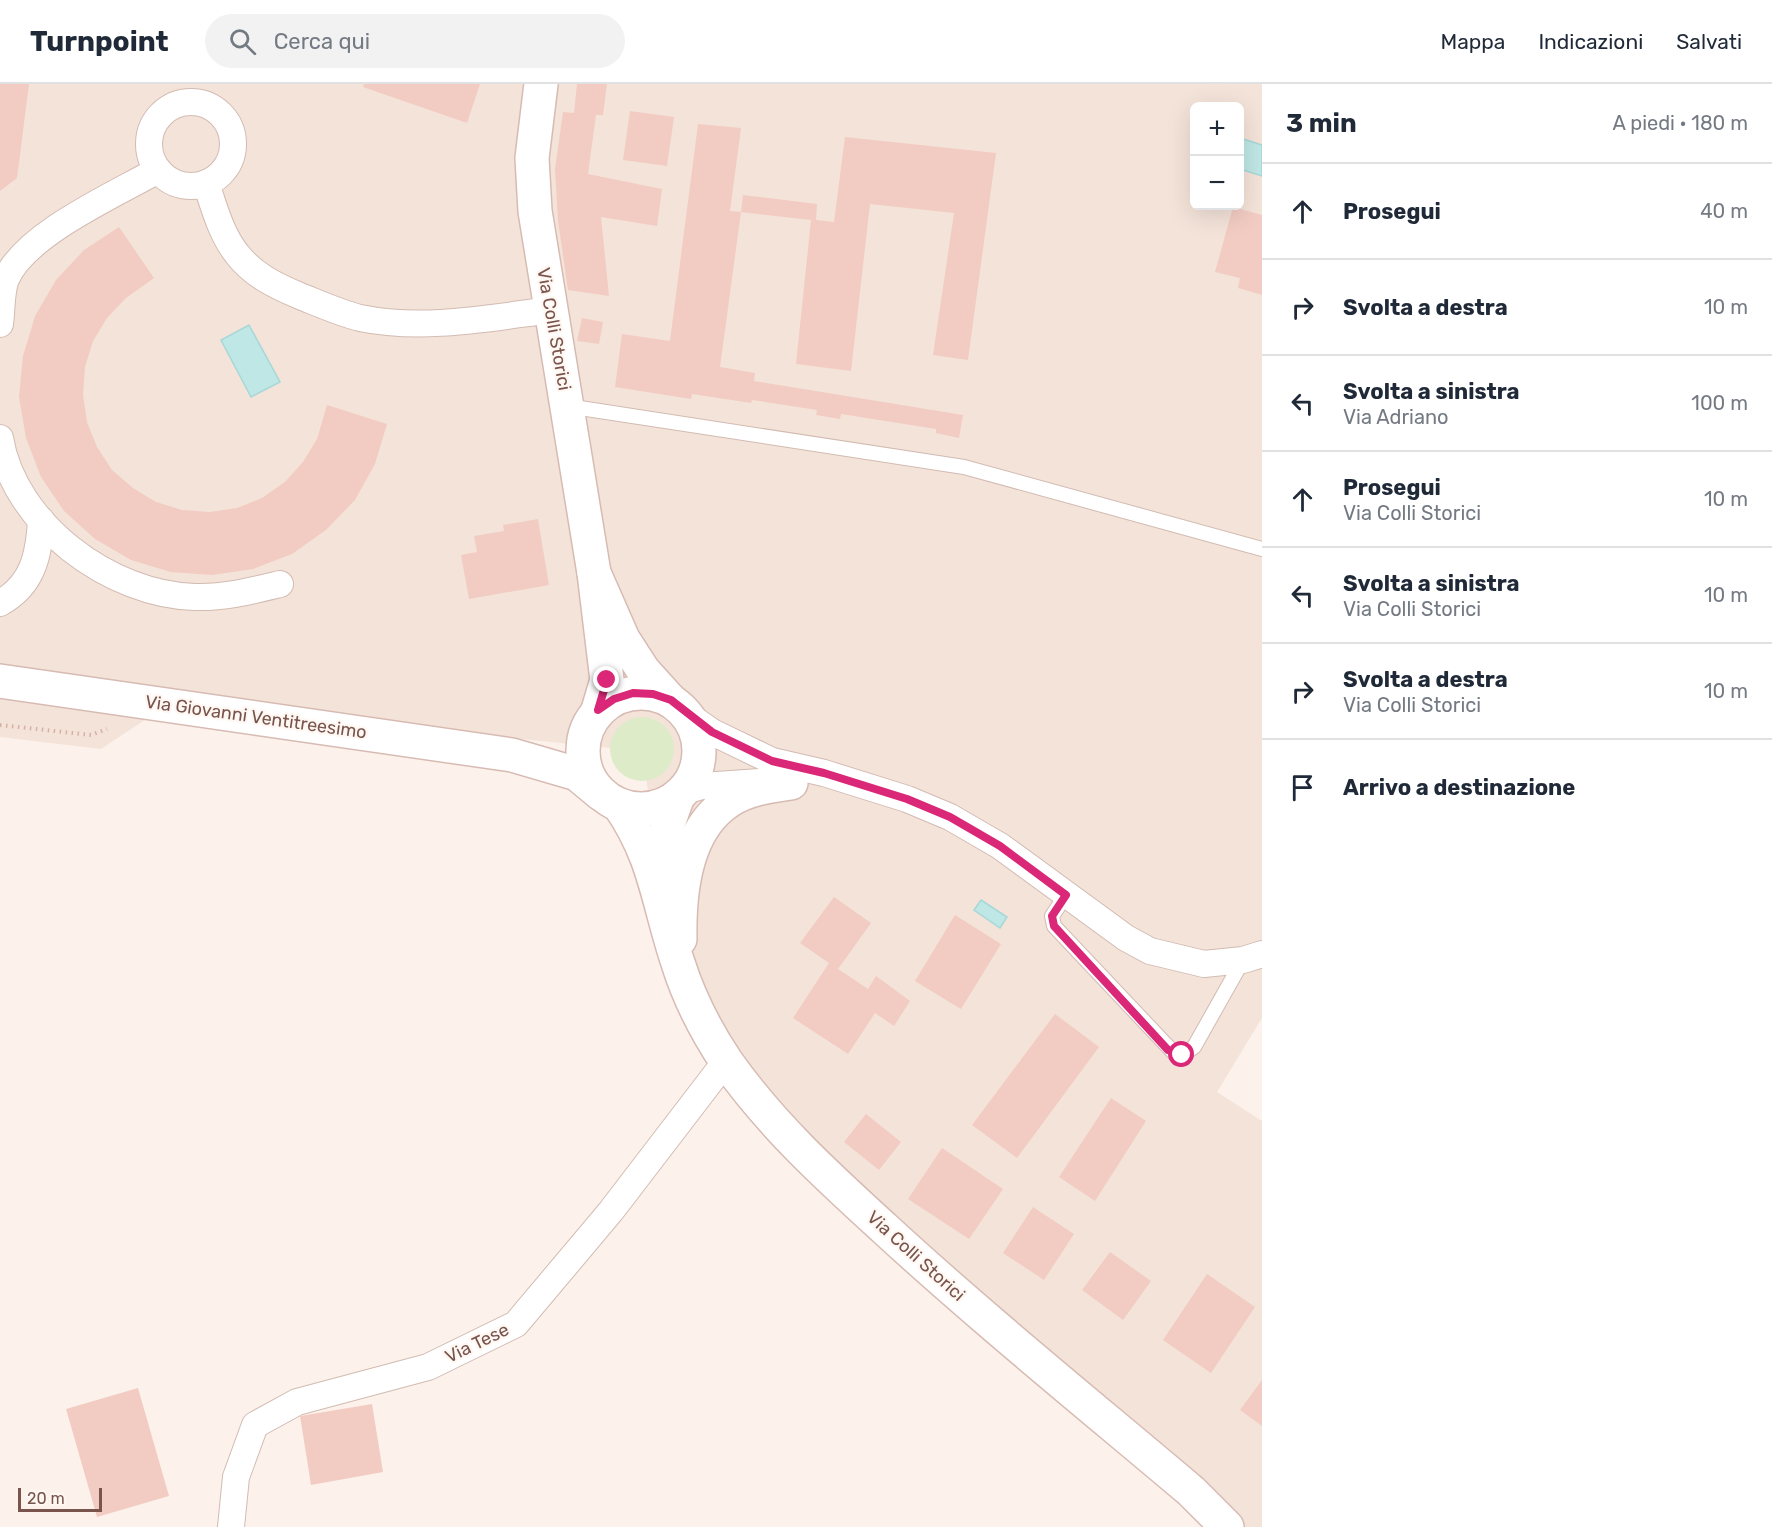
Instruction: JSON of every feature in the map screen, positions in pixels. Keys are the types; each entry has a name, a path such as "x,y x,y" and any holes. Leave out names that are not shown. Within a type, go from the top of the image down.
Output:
{"street":[{"name":"Via Colli Storici","path":"541,84 532,158 535,211 594,573 607,680 582,744 583,762 590,779 637,831 650,863 683,976 707,1030 726,1061 799,1150 931,1272 1191,1491 1227,1527"},
{"path":"182,93 197,102 210,106 229,126 232,153 227,166 218,176 206,183 193,186 180,184 158,170 151,158 149,144 151,129 158,117 182,93"},
{"path":"0,324 6,280 20,256 60,226 158,170"},
{"path":"206,183 220,224 236,254 258,276 328,308 359,317 393,322 438,323 551,310"},
{"path":"0,438 16,483 41,520 72,551 109,575 150,591 205,597 237,595 280,584"},
{"path":"0,603 19,589 32,571 39,551 41,520"},
{"name":"Via Colli Storici","path":"594,573 623,639 643,670 679,707 695,728 699,744 699,761 693,777 681,793 667,827 670,935"},
{"name":"Via Giovanni Ventitreesimo","path":"0,681 512,755 577,774 610,799"},
{"path":"593,718 614,699 633,693 653,694 679,707 712,732 772,761 824,773 907,799 950,817 1000,846 1066,895 1150,951 1204,964 1252,957"},
{"name":"Via Giovanni Ventitreesimo","path":"512,755 552,747 593,718"},
{"path":"610,799 634,809 650,809 665,804 681,793 738,782 791,783 882,793"},
{"path":"683,976 681,902 687,869 705,825 716,810 731,799 768,786 791,783"},
{"name":"Via Tese","path":"231,1527 236,1478 255,1425 297,1402 428,1366 516,1324 611,1211 726,1061"}],"lane":[{"path":"567,406 964,466 1262,549"},
{"path":"1066,895 1052,916 1054,926 1168,1050 1182,1055 1194,1047 1252,957"}],"shaded area":[{"path":"0,84 1262,84 1262,1018 1217,1092 1262,1121 1262,1527 1227,1527 754,1099 670,935 642,751 169,704 101,749 0,737"}],"green space":[{"path":"642,717 660,723 668,731 674,749 668,767 660,775 642,781 624,775 616,767 610,749 616,731 624,723"}],"water":[{"path":"1244,139 1262,145 1262,176 1244,170"},
{"path":"249,325 280,382 251,397 221,340"},
{"path":"981,900 1007,917 1000,928 974,910"}],"building":[{"path":"0,84 29,84 17,178 0,191"},
{"path":"364,84 480,84 467,123 363,87"},
{"path":"577,84 607,84 603,115 596,115 588,174 662,189 657,226 601,217 609,296 568,290 558,221 555,169 563,112 574,113"},
{"path":"630,111 674,117 667,166 623,160"},
{"path":"698,124 741,128 730,211 741,212 720,367 755,373 754,381 963,415 959,438 936,433 936,429 841,414 840,419 816,415 817,410 752,400 751,403 692,394 691,399 615,387 622,334 670,341"},
{"path":"845,137 996,153 968,360 933,355 954,213 870,204 851,371 796,364 811,220 741,212 743,195 817,204 816,220 834,222"},
{"path":"1232,210 1244,210 1262,215 1262,295 1238,288 1240,278 1215,272"},
{"path":"119,227 154,278 126,298 107,318 93,341 85,367 83,395 87,422 97,447 112,470 133,488 156,502 182,510 210,512 237,508 262,498 285,482 303,462 317,439 327,405 387,424 375,464 355,500 326,530 292,554 253,569 212,575 171,572 131,560 95,539 64,511 41,477 26,438 19,397 23,356 35,316 56,280 84,250"},
{"path":"582,318 603,322 599,344 577,341"},
{"path":"538,519 549,585 469,599 461,555 477,552 474,536 504,531 503,525"},
{"path":"834,897 871,923 838,969 868,989 876,976 910,1001 894,1026 875,1013 848,1054 793,1018 829,963 800,943"},
{"path":"955,915 1001,944 961,1009 915,981"},
{"path":"1055,1014 1099,1047 1017,1158 972,1125"},
{"path":"1111,1098 1146,1121 1095,1201 1059,1177"},
{"path":"866,1114 901,1142 879,1170 844,1142"},
{"path":"942,1148 1003,1189 969,1239 908,1199"},
{"path":"1033,1207 1074,1234 1044,1280 1003,1253"},
{"path":"1110,1252 1151,1281 1123,1320 1082,1290"},
{"path":"1207,1274 1255,1307 1211,1373 1163,1340"},
{"path":"1262,1380 1262,1426 1240,1410"},
{"path":"138,1388 169,1496 97,1517 66,1409"},
{"path":"372,1404 383,1472 311,1485 300,1416"}],"route":[{"path":"607,680 604,697 598,710 614,699 633,693 653,694 671,700 686,714 712,732 772,761 824,773 907,799 950,817 1000,846 1066,895 1052,916 1054,926 1168,1050 1182,1055"}]}
